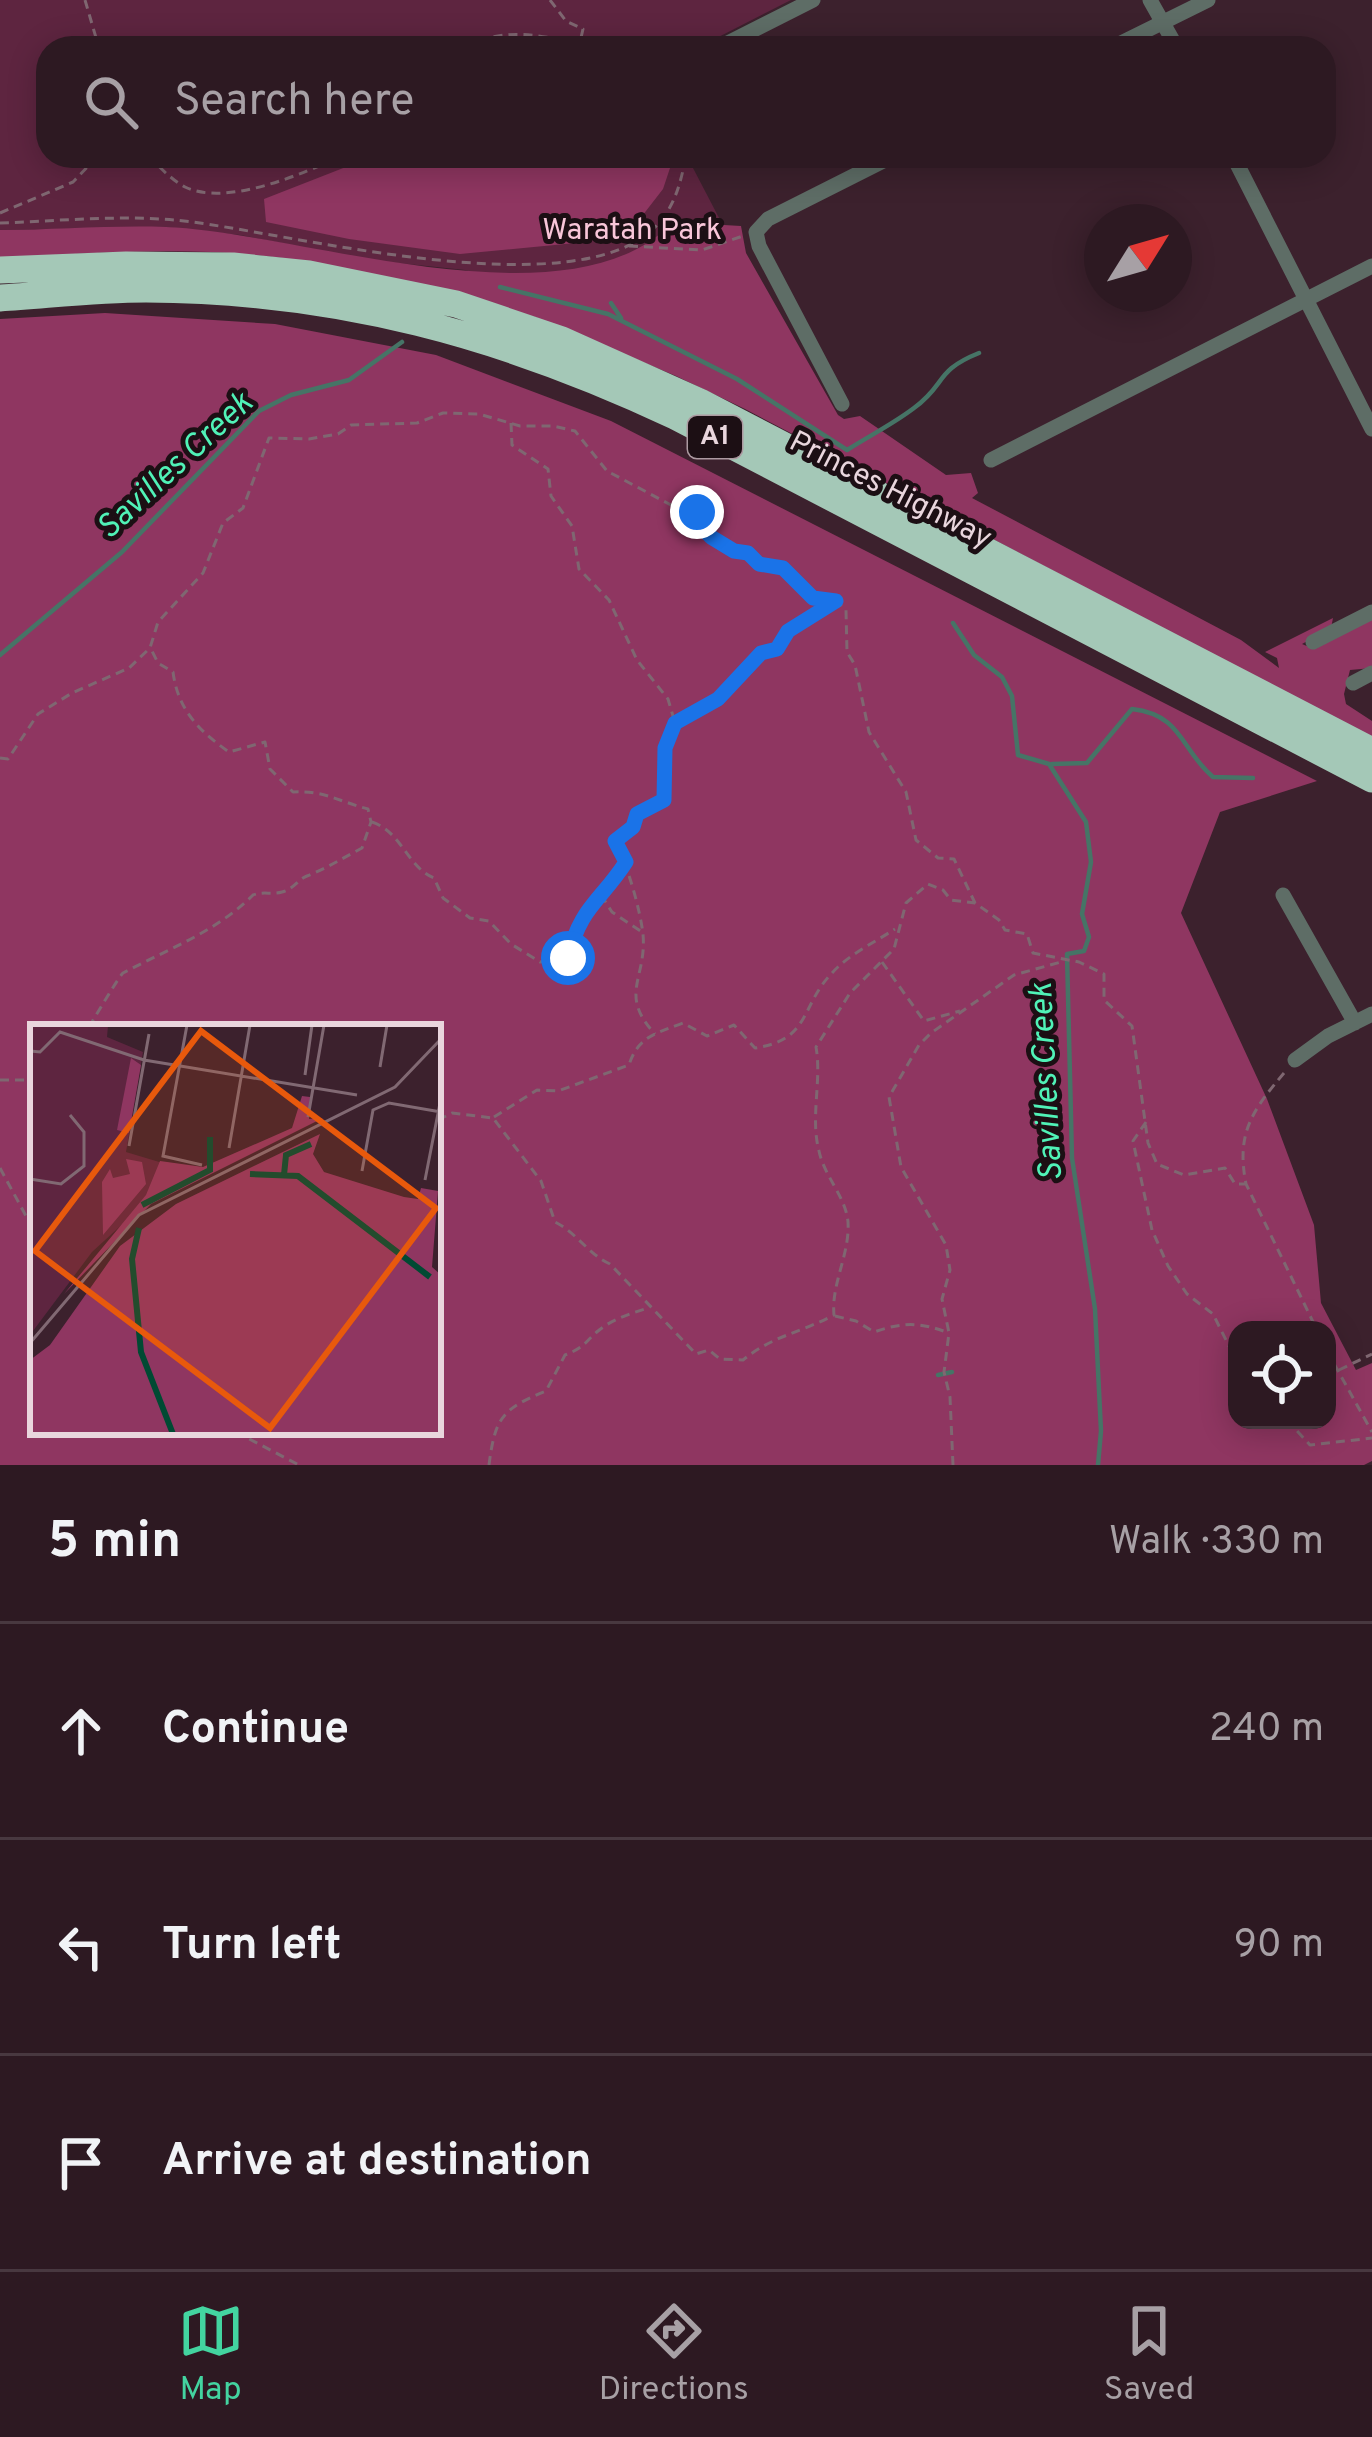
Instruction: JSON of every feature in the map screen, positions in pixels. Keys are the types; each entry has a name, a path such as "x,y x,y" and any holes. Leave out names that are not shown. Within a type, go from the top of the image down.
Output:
{"highway":[{"name":"Princes Highway","path":"0,270 233,266 309,274 457,304 562,340 700,402 1372,751"},
{"name":"Princes Highway","path":"0,298 143,289 274,296 370,310 513,348 675,416 1372,779"}],"street":[{"path":"742,36 813,0"},
{"path":"1150,0 1170,36"},
{"path":"1136,36 1208,0"},
{"path":"842,404 759,246 757,232 768,219 869,168"},
{"path":"1239,168 1372,430"},
{"path":"991,460 1372,266"},
{"path":"1313,642 1372,612"},
{"path":"1353,683 1372,673"},
{"path":"1283,895 1354,1022"},
{"path":"1295,1060 1372,1014"}],"path":[{"path":"85,0 96,36"},
{"path":"550,0 566,20 584,29 582,36"},
{"path":"0,213 73,182 86,168"},
{"path":"163,168 184,187 217,195 310,168"},
{"path":"627,245 657,225 679,192 684,168"},
{"path":"0,224 172,220 403,257 502,264 558,263 627,245 702,250 757,232"},
{"path":"0,758 8,759 38,714 129,668 150,648 158,622 203,573 223,523 243,508 269,438 309,440 338,434 351,425 417,423 443,413 479,414 520,426 575,431 607,471 671,506 697,512 701,527 711,537 734,551 748,553 759,564 783,568 813,598 836,601 846,610 848,652 855,665 864,717 906,792 916,840 938,858 954,859 975,903"},
{"path":"511,422 512,446 548,469 551,496 572,526 579,569 608,600 637,660 668,699 675,723 665,748 664,800 637,814 633,827 615,841 626,862 643,933 633,999 640,1018 655,1034"},
{"path":"675,723 718,699 761,653 777,649 788,631 836,601"},
{"path":"91,1024 110,1000 110,988 121,974 182,946 253,895 278,894 302,877 325,871 362,848 371,822 368,809 345,798 316,791 293,792 270,769 265,742 230,752 207,736 176,695 173,672 158,662 150,648"},
{"path":"371,822 389,828 424,874 434,878 442,898 470,918 489,921 512,944 541,962 568,958 591,902 626,862"},
{"path":"833,1315 832,1298 844,1263 848,1225 818,1149 816,1047 850,992 894,949 906,902 928,884 943,890 951,900 975,903 1005,930 1027,934 1033,953 1063,962"},
{"path":"600,894 612,912 643,933"},
{"path":"441,1118 452,1113 493,1118 537,1090 557,1090 629,1065 634,1047 683,1023 707,1036 734,1024 754,1048 781,1044 803,1021 831,973 896,928"},
{"path":"881,961 924,1021 968,1009"},
{"path":"953,1465 944,1372 949,1333 942,1299 950,1270 946,1245 901,1167 889,1097 919,1045 1014,975 1079,962 1104,974 1104,1000 1132,1026 1148,1143 1157,1164 1184,1175 1225,1168 1235,1184 1246,1184"},
{"path":"1295,1060 1259,1103 1241,1144 1246,1184 1313,1321"},
{"path":"493,1118 541,1181 555,1222 595,1258 610,1264 696,1354 709,1350 720,1359 743,1360 766,1341 792,1337 833,1315 874,1332 921,1322 949,1333"},
{"path":"1147,1120 1133,1141 1152,1230 1168,1266 1187,1294 1214,1314 1228,1343"},
{"path":"0,1168 30,1223"},
{"path":"490,1465 495,1426 521,1401 546,1391 565,1355 585,1348 597,1332 625,1315 649,1308"},
{"path":"1295,1429 1310,1445 1372,1435 1337,1371 1372,1354"},
{"path":"242,1435 299,1465"}],"green space":[{"name":"Waratah Park","path":"0,0 791,0 720,36 36,36 36,168 693,168 741,260 637,318 465,270 369,260 240,235 166,227 0,230"}],"shaded area":[{"path":"343,168 670,168 663,189 639,220 596,241 460,254 266,222 264,199"},
{"path":"673,222 741,226 746,253 838,415 844,419 860,416 946,475 971,473 978,493 972,498 1241,640 1279,668 1277,658 1265,652 1333,618 1331,628 1302,644 1309,647 1372,619 1372,668 1350,670 1344,694 1346,704 1372,721 1372,738 745,409 535,317 247,254 177,251 0,258 0,230 166,227 431,267 502,273 569,269 627,254"},
{"path":"105,313 275,324 436,355 611,421 1317,781 1220,812 1181,913 1267,1099 1314,1225 1321,1303 1330,1321 1228,1321 1228,1429 1336,1429 1336,1332 1356,1370 1372,1363 1372,1461 1364,1465 0,1465 0,319"}],"waterway":[{"path":"551,227 559,238"},
{"name":"Savilles Creek","path":"500,287 608,314 737,379 847,450 914,408 954,366 979,353"},
{"path":"611,303 621,318"},
{"name":"Savilles Creek","path":"0,655 122,552 259,411 291,395 349,380 402,342"},
{"name":"Savilles Creek","path":"953,623 974,655 1002,677 1012,696 1018,755 1049,764 1086,822 1091,862 1082,914 1089,937 1084,951 1067,954 1072,1158 1095,1309 1101,1431 1098,1465"},
{"path":"1052,764 1087,763 1132,709 1162,718 1213,777 1253,778"},
{"path":"938,1375 952,1372"}],"route":[{"path":"568,958 591,902 611,885 626,862 615,841 633,827 637,814 664,800 665,748 675,723 718,699 761,653 777,649 788,631 836,601 813,598 783,568 759,564 748,553 734,551 711,537 701,527 697,512"}]}
